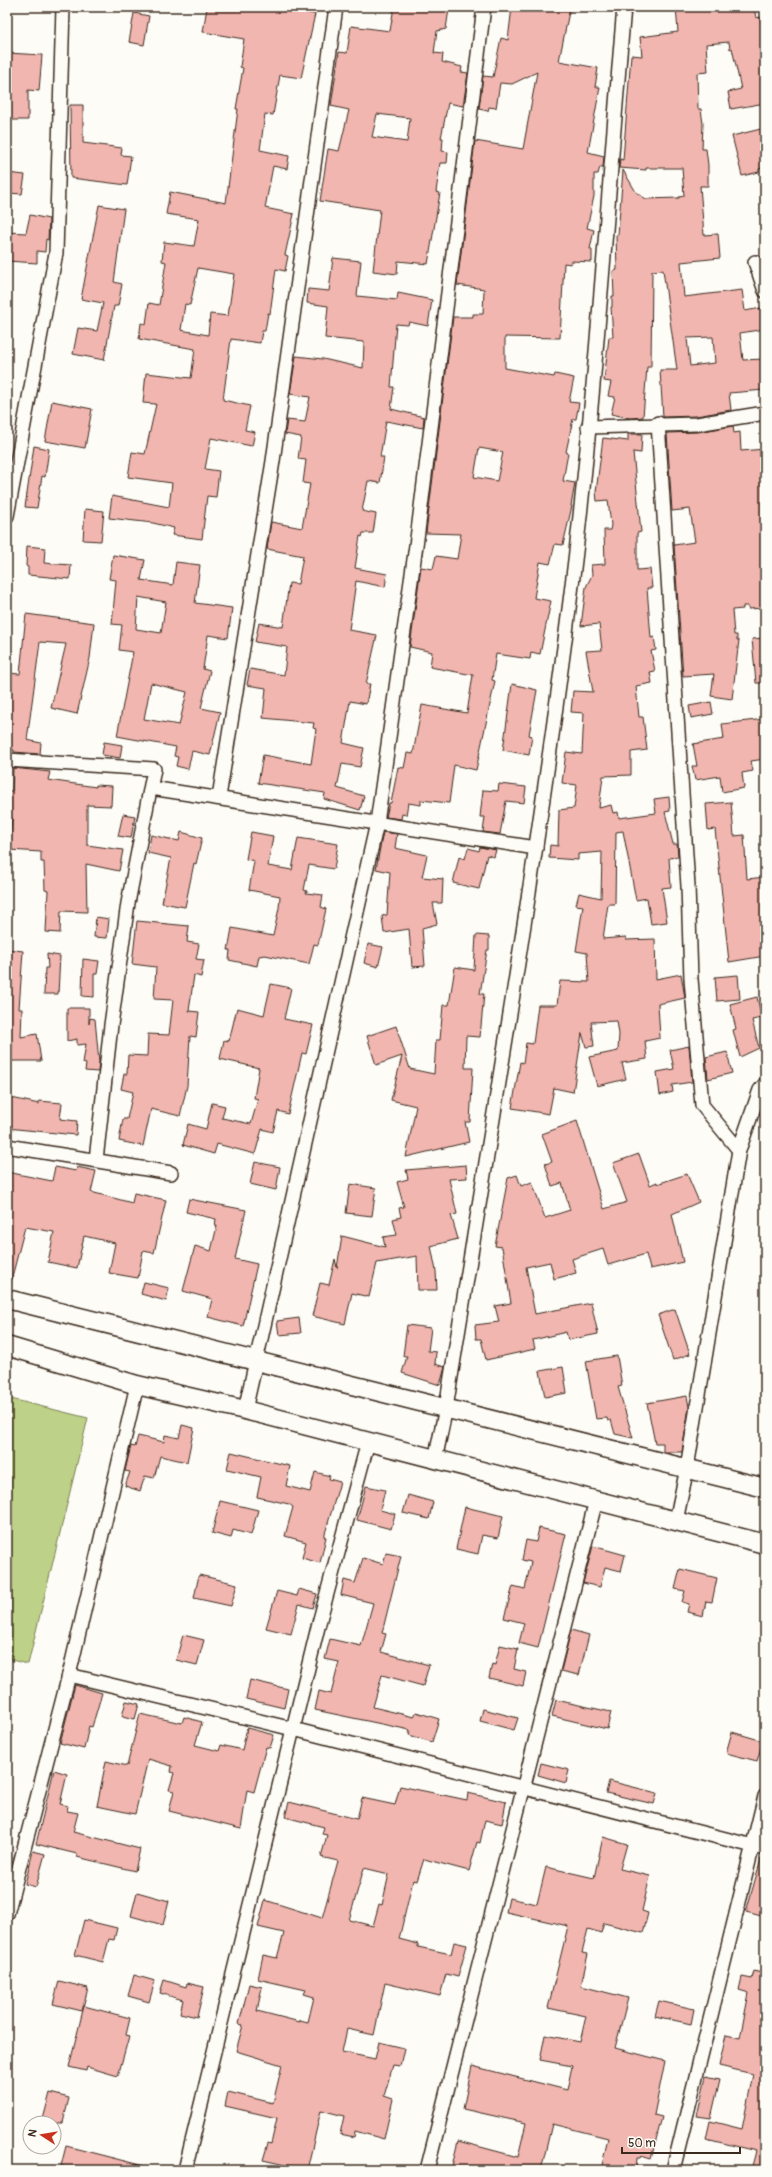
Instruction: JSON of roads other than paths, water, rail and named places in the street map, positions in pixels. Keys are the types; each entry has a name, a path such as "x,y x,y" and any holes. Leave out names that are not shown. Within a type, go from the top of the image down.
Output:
{"main road":[{"path":"7,1299 765,1488"},
{"path":"7,1346 137,1385 245,1410 765,1544"}],"street":[{"path":"7,516 56,253 63,7"},
{"path":"219,797 273,461 336,7"},
{"path":"245,1410 377,823 418,531 484,7"},
{"path":"435,1460 446,1408 536,848 570,599 588,426 624,7"},
{"path":"755,262 765,291"},
{"path":"588,426 658,423 697,424 765,413"},
{"path":"658,423 688,886 690,979 702,1105 739,1150"},
{"path":"7,760 154,768 128,903 111,1025 96,1160"},
{"path":"151,788 219,797 536,848"},
{"path":"676,1521 687,1468 739,1150 760,1090 765,1084"},
{"path":"7,1146 171,1173"},
{"path":"7,1914 69,1675 137,1385"},
{"path":"185,2170 293,1729 368,1442"},
{"path":"427,2170 596,1500"},
{"path":"69,1675 293,1729 523,1789 759,1848"},
{"path":"673,2170 759,1848 765,1796"}]}
